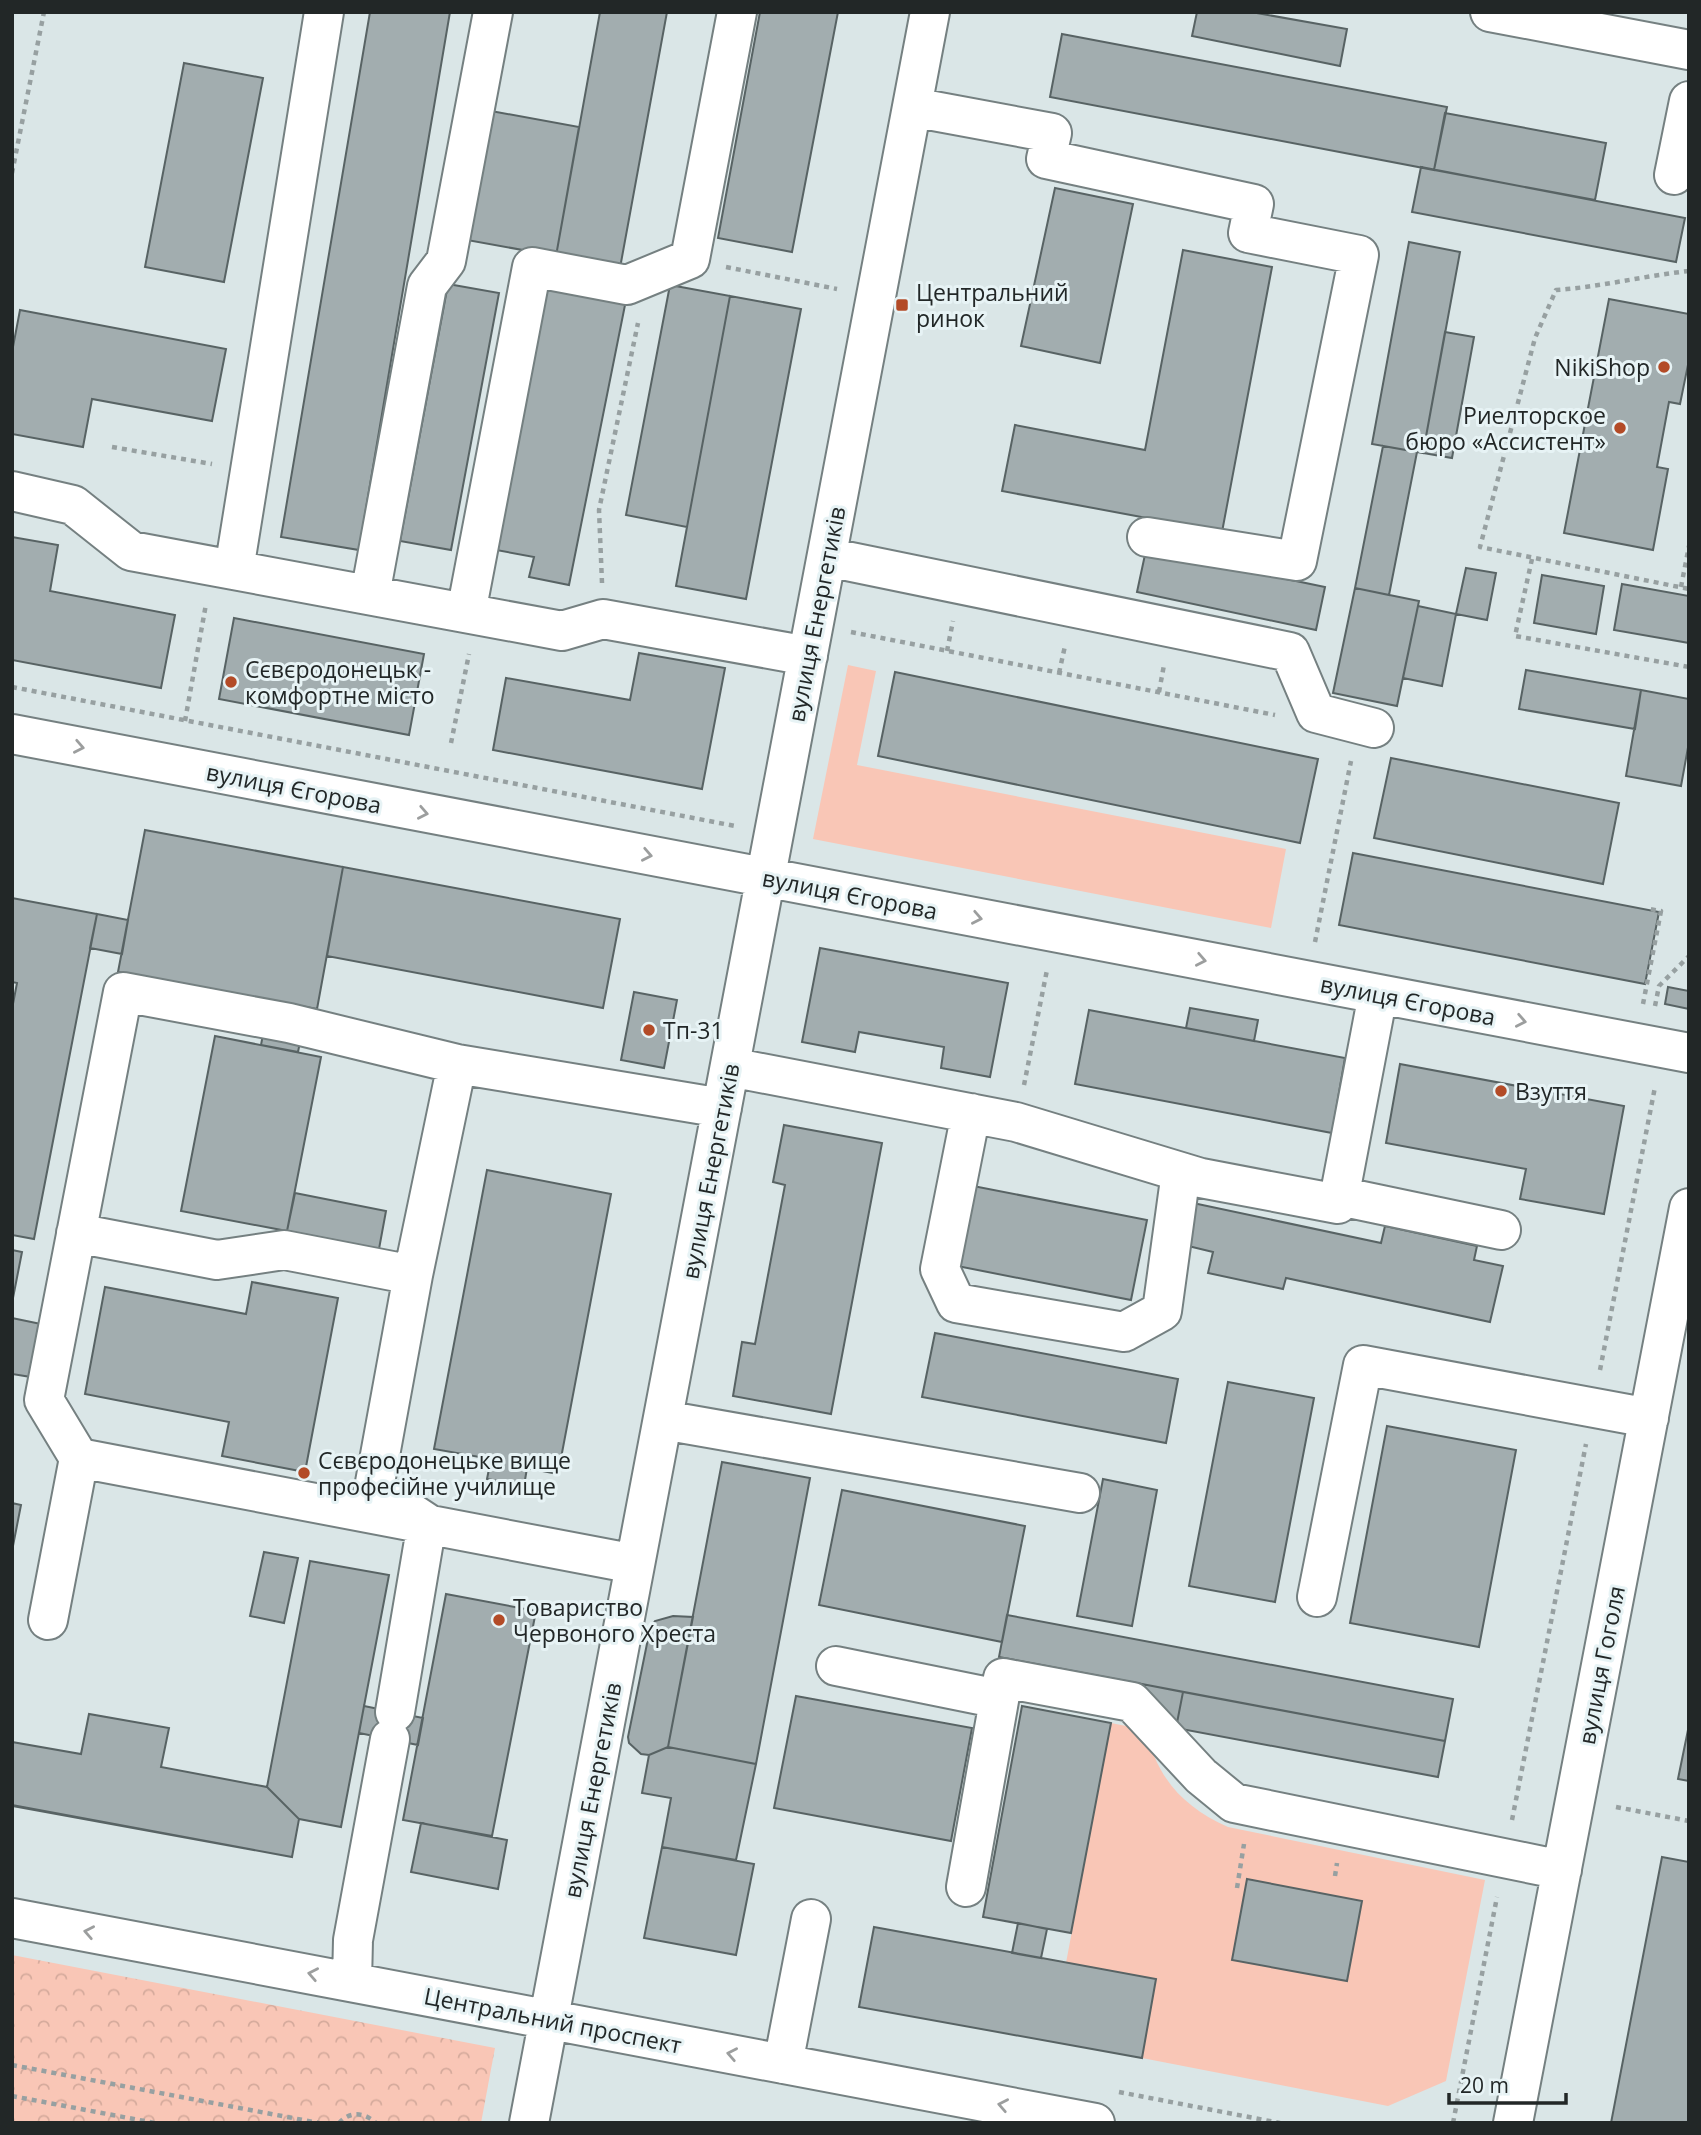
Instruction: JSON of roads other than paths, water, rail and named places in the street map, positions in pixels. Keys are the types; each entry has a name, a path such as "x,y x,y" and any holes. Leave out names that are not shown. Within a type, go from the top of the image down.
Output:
{"street":[{"path":"223,568 251,471 324,12"},
{"path":"370,595 427,286 446,261 494,12"},
{"path":"471,614 532,267 627,285 691,259 737,12"},
{"name":"вулиця Енергетиків","path":"529,2123 930,12"},
{"path":"1490,12 1689,50"},
{"path":"1674,175 1689,101"},
{"path":"912,107 1052,133 1046,159 1254,204 1248,233 1359,255 1297,561 1147,537"},
{"path":"12,491 73,505 131,551 562,631 603,619 808,656"},
{"path":"827,557 1290,652 1316,713 1363,742"},
{"name":"вулиця Єгорова","path":"12,734 1689,1053"},
{"path":"48,1620 79,1458 44,1400 123,992 289,1023 457,1064 722,1108"},
{"path":"730,1067 1016,1122 1181,1172 1338,1204 1378,994"},
{"path":"427,1524 374,1488 413,1275 457,1064"},
{"path":"971,1113 940,1269 956,1304 1124,1332 1161,1311 1181,1172"},
{"path":"1339,1196 1501,1230"},
{"name":"вулиця Гоголя","path":"1513,2123 1689,1208"},
{"path":"76,1233 217,1260 284,1250 413,1275"},
{"path":"1317,1597 1363,1365 1648,1419"},
{"path":"663,1420 1080,1493"},
{"path":"79,1458 635,1564"},
{"path":"352,1982 353,1940 427,1524"},
{"path":"836,1666 999,1699"},
{"path":"966,1887 1003,1678 1132,1702 1201,1776 1234,1803 1562,1870"},
{"name":"Центральний проспект","path":"12,1918 783,2064 1046,2118 1095,2123"},
{"path":"783,2064 811,1919"}],"place":[{"name":"Центральний ринок","path":"902,305"},
{"name":"NikiShop","path":"1664,367"},
{"name":"Риелторское бюро «Ассистент»","path":"1620,428"},
{"name":"Сєвєродонецьк - комфортне місто","path":"231,682"},
{"name":"Тп-31","path":"649,1030"},
{"name":"Взуття","path":"1501,1091"},
{"name":"Сєвєродонецьке вище професійне училище","path":"304,1473"},
{"name":"Товариство Червоного Хреста","path":"499,1620"}]}
